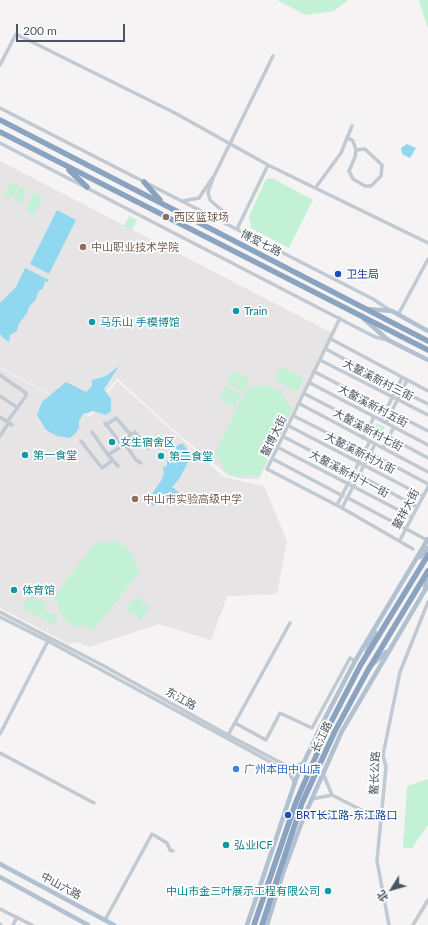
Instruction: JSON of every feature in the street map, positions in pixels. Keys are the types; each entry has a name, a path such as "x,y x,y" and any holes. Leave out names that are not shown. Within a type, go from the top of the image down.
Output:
{"highway":[{"name":"博爱七路","path":"0,120 428,341"},
{"name":"博爱七路","path":"0,132 428,350"},
{"path":"65,165 87,187"},
{"path":"144,182 163,204"},
{"name":"长江路","path":"254,925 296,802 329,726 365,658 428,555"},
{"name":"长江路","path":"262,925 302,803 336,731 370,667 428,571"}],"main road":[{"path":"367,309 392,311 428,331"},
{"path":"361,317 388,340 428,360"},
{"name":"长江路","path":"296,782 322,724 355,661 428,539"},
{"path":"414,563 428,548"},
{"path":"421,596 428,578"},
{"name":"长江路","path":"267,925 283,873 312,799 342,731 428,585"},
{"name":"长江路","path":"365,658 380,619"},
{"path":"370,667 390,648"},
{"path":"247,925 296,782"},
{"name":"中山六路","path":"0,864 114,925"},
{"name":"中山六路","path":"0,877 88,925"}],"street":[{"path":"0,65 16,34 175,113 268,164 428,243"},
{"path":"226,224 225,213 212,203 208,198 208,192 214,176 273,56"},
{"path":"0,108 373,299 392,311"},
{"path":"316,187 341,153 352,126"},
{"path":"348,137 353,141 356,150 355,157 349,171 353,179 365,186 371,186 381,176 382,165 365,149 356,150"},
{"path":"0,143 375,337 388,340"},
{"path":"237,229 268,164"},
{"path":"183,202 199,198 214,176"},
{"path":"398,315 428,259"},
{"name":"鳌博大街","path":"340,318 279,448 267,469 337,505 400,540 413,549"},
{"path":"331,339 428,391"},
{"path":"326,349 398,388"},
{"name":"大鳌溪新村三街","path":"320,360 428,415"},
{"path":"315,372 386,410"},
{"path":"0,375 26,393 26,396 7,422 8,424 0,436"},
{"path":"381,420 402,378"},
{"path":"386,423 407,380"},
{"name":"大鳌溪新村五街","path":"310,383 428,445"},
{"path":"402,390 428,404"},
{"path":"305,394 369,427"},
{"path":"0,396 18,408"},
{"name":"大鳌溪新村七街","path":"300,404 428,472"},
{"name":"大鳌溪新村五街","path":"391,412 428,431"},
{"path":"294,416 365,452"},
{"path":"363,438 374,416"},
{"path":"0,417 12,425"},
{"path":"131,435 116,418 105,424 136,460 141,463"},
{"name":"大鳌溪新村九街","path":"289,426 423,496"},
{"path":"383,448 394,427"},
{"path":"92,432 108,455 118,466"},
{"path":"108,455 124,445 124,440 135,432 148,448"},
{"path":"284,437 354,473"},
{"path":"389,437 428,458"},
{"path":"81,441 102,468 113,460"},
{"path":"337,505 343,496 370,441"},
{"path":"342,508 375,444"},
{"name":"大鳌溪新村十一街","path":"279,448 412,517"},
{"path":"370,454 428,485"},
{"path":"273,459 343,496"},
{"path":"359,475 417,507"},
{"name":"鳌祥大街","path":"400,540 428,485"},
{"path":"348,498 428,539"},
{"name":"鳌长公路","path":"389,925 377,861 386,767 383,755 400,672 428,602"},
{"name":"东江路","path":"0,612 289,772 296,782"},
{"name":"东江路","path":"0,617 48,639"},
{"path":"227,737 290,622"},
{"path":"0,734 48,639"},
{"path":"235,723 266,740 280,713 312,728 350,658 355,661"},
{"path":"316,719 322,724"},
{"name":"东江路","path":"227,737 291,768 304,762"},
{"path":"0,753 94,803"},
{"path":"323,773 332,795"},
{"path":"312,799 332,795 381,820"},
{"path":"105,920 152,834 167,843 170,850 173,851"},
{"path":"413,925 428,900"},
{"path":"0,908 32,925"},
{"path":"13,925 17,917"}],"shaded area":[{"name":"中山职业技术学院","path":"0,161 332,333 259,479 243,479 229,476 177,433 117,378 88,415 0,367"},
{"name":"中山市实验高级中学","path":"0,368 90,417 117,381 224,477 264,486 287,541 277,594 227,596 211,640 159,624 89,647 78,642 69,644 0,608"}],"green space":[{"path":"277,0 348,0 334,11 306,15"},
{"path":"419,0 428,0 428,27 427,26"},
{"path":"272,178 313,200 289,248 251,228 249,216 266,179"},
{"path":"11,182 19,185 12,199 5,195"},
{"path":"20,186 27,190 21,203 14,199"},
{"path":"34,193 43,197 34,215 25,211"},
{"path":"129,216 137,220 132,230 124,226"},
{"path":"282,367 304,378 297,392 274,380"},
{"path":"233,371 240,375 234,388 227,384"},
{"path":"242,375 249,379 243,392 236,388"},
{"path":"265,385 281,391 288,405 293,408 259,477 254,475 237,477 224,470 219,458 214,456 248,386 253,388"},
{"path":"225,386 232,390 226,403 219,400"},
{"path":"234,390 241,394 234,407 227,403"},
{"path":"377,423 385,427 377,441 370,437"},
{"path":"97,541 102,544 115,541 127,547 136,561 136,568 140,571 93,631 90,627 76,627 68,623 62,617 58,603 53,598"},
{"path":"29,595 37,599 29,613 22,609"},
{"path":"136,596 143,602 133,614 126,608"},
{"path":"38,599 46,603 39,617 31,613"},
{"path":"144,602 150,608 140,620 134,614"},
{"path":"44,609 58,617 54,625 40,617"},
{"path":"428,779 428,825 412,848 403,848 407,786"}],"water":[{"path":"407,144 416,148 410,158 402,154 401,148"},
{"path":"57,210 76,220 49,274 30,264"},
{"path":"25,268 49,280 48,282 45,281 43,288 38,292 36,299 29,307 27,313 18,325 17,331 10,335 9,342 0,334 0,303 16,287"},
{"path":"119,366 104,389 111,399 111,411 106,415 93,411 83,414 79,421 79,428 75,434 69,438 57,436 46,430 37,415 42,402 66,382 86,392 92,386 92,380 106,376"},
{"path":"182,443 192,455 179,479 172,487 183,495 178,500 162,502 154,506 147,501 161,481 164,474 163,467 167,466 167,461 171,458 171,453 175,451 175,447"}],"place":[{"name":"西区篮球场","path":"166,217"},
{"name":"中山职业技术学院","path":"83,247"},
{"name":"卫生局","path":"338,274"},
{"name":"Train","path":"236,311"},
{"name":"马乐山 手模博馆","path":"92,322"},
{"name":"女生宿舍区","path":"112,442"},
{"name":"第一食堂","path":"25,455"},
{"name":"第二食堂","path":"161,456"},
{"name":"中山市实验高级中学","path":"135,499"},
{"name":"体育馆","path":"14,590"},
{"name":"广州本田中山店","path":"236,769"},
{"name":"BRT长江路-东江路口","path":"288,815"},
{"name":"弘业ICF","path":"226,845"},
{"name":"中山市金三叶展示工程有限公司","path":"328,891"}]}
